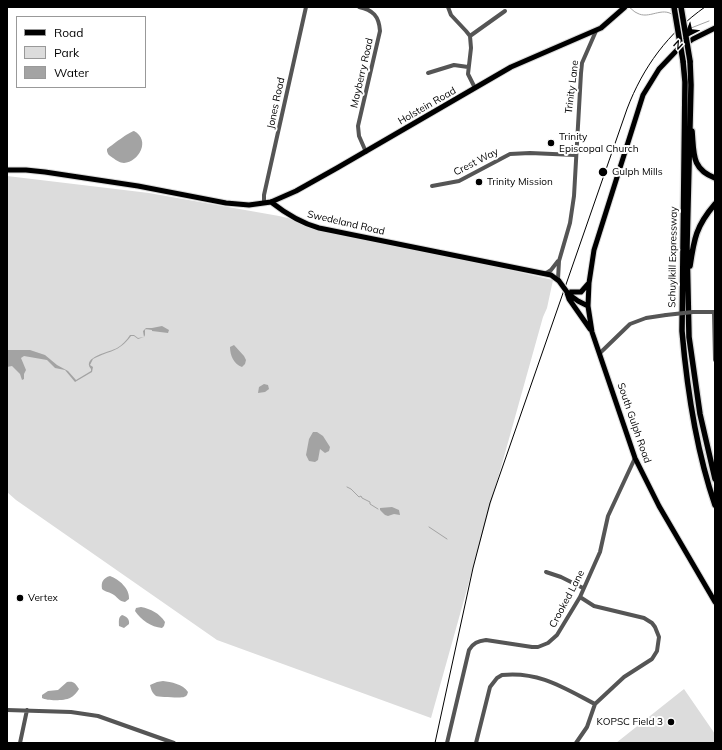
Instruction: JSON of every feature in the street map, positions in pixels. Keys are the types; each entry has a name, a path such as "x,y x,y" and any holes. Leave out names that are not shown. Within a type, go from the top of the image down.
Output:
{"highway":[{"name":"Schuylkill Expressway","path":"674,7 685,82 682,331 684,358 692,412 715,509"},
{"name":"Schuylkill Expressway","path":"681,7 690,61 688,166 689,337 700,414 715,479"},
{"path":"690,99 695,162 698,168 704,173 715,178"},
{"path":"688,304 693,245 698,228 704,216 715,204"}],"main road":[{"name":"Trinity Lane","path":"596,31 623,9"},
{"name":"South Gulph Road","path":"715,28 704,32 678,49 668,58 650,82 643,95 594,250 589,283 588,306 592,332 635,458 659,506 715,602"},
{"name":"Holstein Road","path":"271,202 296,191 366,152 513,66 571,40 596,31"},
{"path":"7,170 26,170 53,173 138,186 226,203 249,205 271,202"},
{"name":"Swedeland Road","path":"271,202 284,212 314,227 545,274 555,277 558,280"},
{"path":"558,280 567,292 578,301 588,306"},
{"path":"567,292 581,292 589,283"},
{"path":"567,292 569,299 574,304 592,332"},
{"path":"574,304 581,307 588,306"}],"street":[{"name":"Jones Road","path":"264,203 264,195 306,7"},
{"name":"Mayberry Road","path":"359,7 369,9 374,14 379,22 380,31 358,126 359,136 366,152"},
{"path":"448,7 451,15 470,36 471,48 468,74 475,88"},
{"path":"470,36 505,11"},
{"name":"Trinity Lane","path":"558,280 559,261 570,222 574,196 575,155 582,63 596,31"},
{"path":"428,73 454,65 468,67"},
{"name":"Crest Way","path":"432,186 459,181 510,154 530,152 575,155"},
{"path":"545,274 559,261"},
{"path":"600,353 630,324 646,318 666,314 714,312 715,360"},
{"name":"Crooked Lane","path":"447,743 466,655 476,642 486,640 532,647 544,646 553,640 580,597 600,552 608,516 635,458"},
{"path":"546,572 583,588"},
{"path":"576,743 587,727 595,704 624,677 652,659 657,651 659,637 656,627 644,618 601,608 580,597"},
{"path":"476,743 490,688 497,678 502,675 537,677 556,683 595,704"},
{"path":"7,710 71,712 98,716 174,743"},
{"path":"20,743 27,710"}],"green space":[{"path":"7,176 149,193 279,216 553,280 547,308 543,317 431,718 217,640 16,500 7,492"},
{"path":"684,689 715,734 715,743 616,743"}],"water":[{"path":"134,131 142,140 142,145 141,150 134,159 123,163 109,155 107,149"},
{"path":"162,326 169,330 168,333 152,331 152,328"},
{"path":"130,335 134,335 138,338 144,337 138,339 131,336 122,346 93,359 90,365 93,367 92,372 75,382 65,370 55,368 47,360 24,356 21,358 26,370 24,379 22,380 20,374 12,366 7,367 7,350 30,350 45,355 57,365 68,371 76,380 91,371 89,365 93,358 117,348"},
{"path":"234,345 246,360 242,367 235,362 231,354 230,347"},
{"path":"264,384 268,385 269,389 265,392 258,393 259,387"},
{"path":"313,432 317,432 323,436 330,447 329,451 325,453 320,449 318,460 315,462 309,461 306,455 309,439"},
{"path":"392,507 399,510 400,515 394,514 388,516 380,510 380,508"},
{"path":"110,576 117,579 126,588 129,599 125,602 102,589 103,581"},
{"path":"141,607 151,610 157,614 165,622 164,626 162,628 150,625 143,620 135,611 136,608"},
{"path":"122,615 129,621 129,624 124,628 119,626 119,618"},
{"path":"163,681 180,685 186,689 188,692 187,695 184,697 156,696 150,685"},
{"path":"67,682 74,683 79,689 71,697 64,700 48,700 42,698 42,695 48,691 58,690"}],"waterway":[{"path":"629,7 642,15 660,12 673,15"},
{"path":"686,24 691,28 709,21"},
{"path":"347,487 359,497 361,496 378,509"},
{"path":"429,527 447,539"}],"tram line":[{"path":"435,743 473,568 490,503 627,109 641,79 658,52 679,28 705,7"}],"place":[{"name":"Trinity Episcopal Church","path":"551,143"},
{"name":"Gulph Mills","path":"603,172"},
{"name":"Trinity Mission","path":"479,182"},
{"name":"Vertex","path":"20,598"},
{"name":"KOPSC Field 3","path":"671,722"}]}
